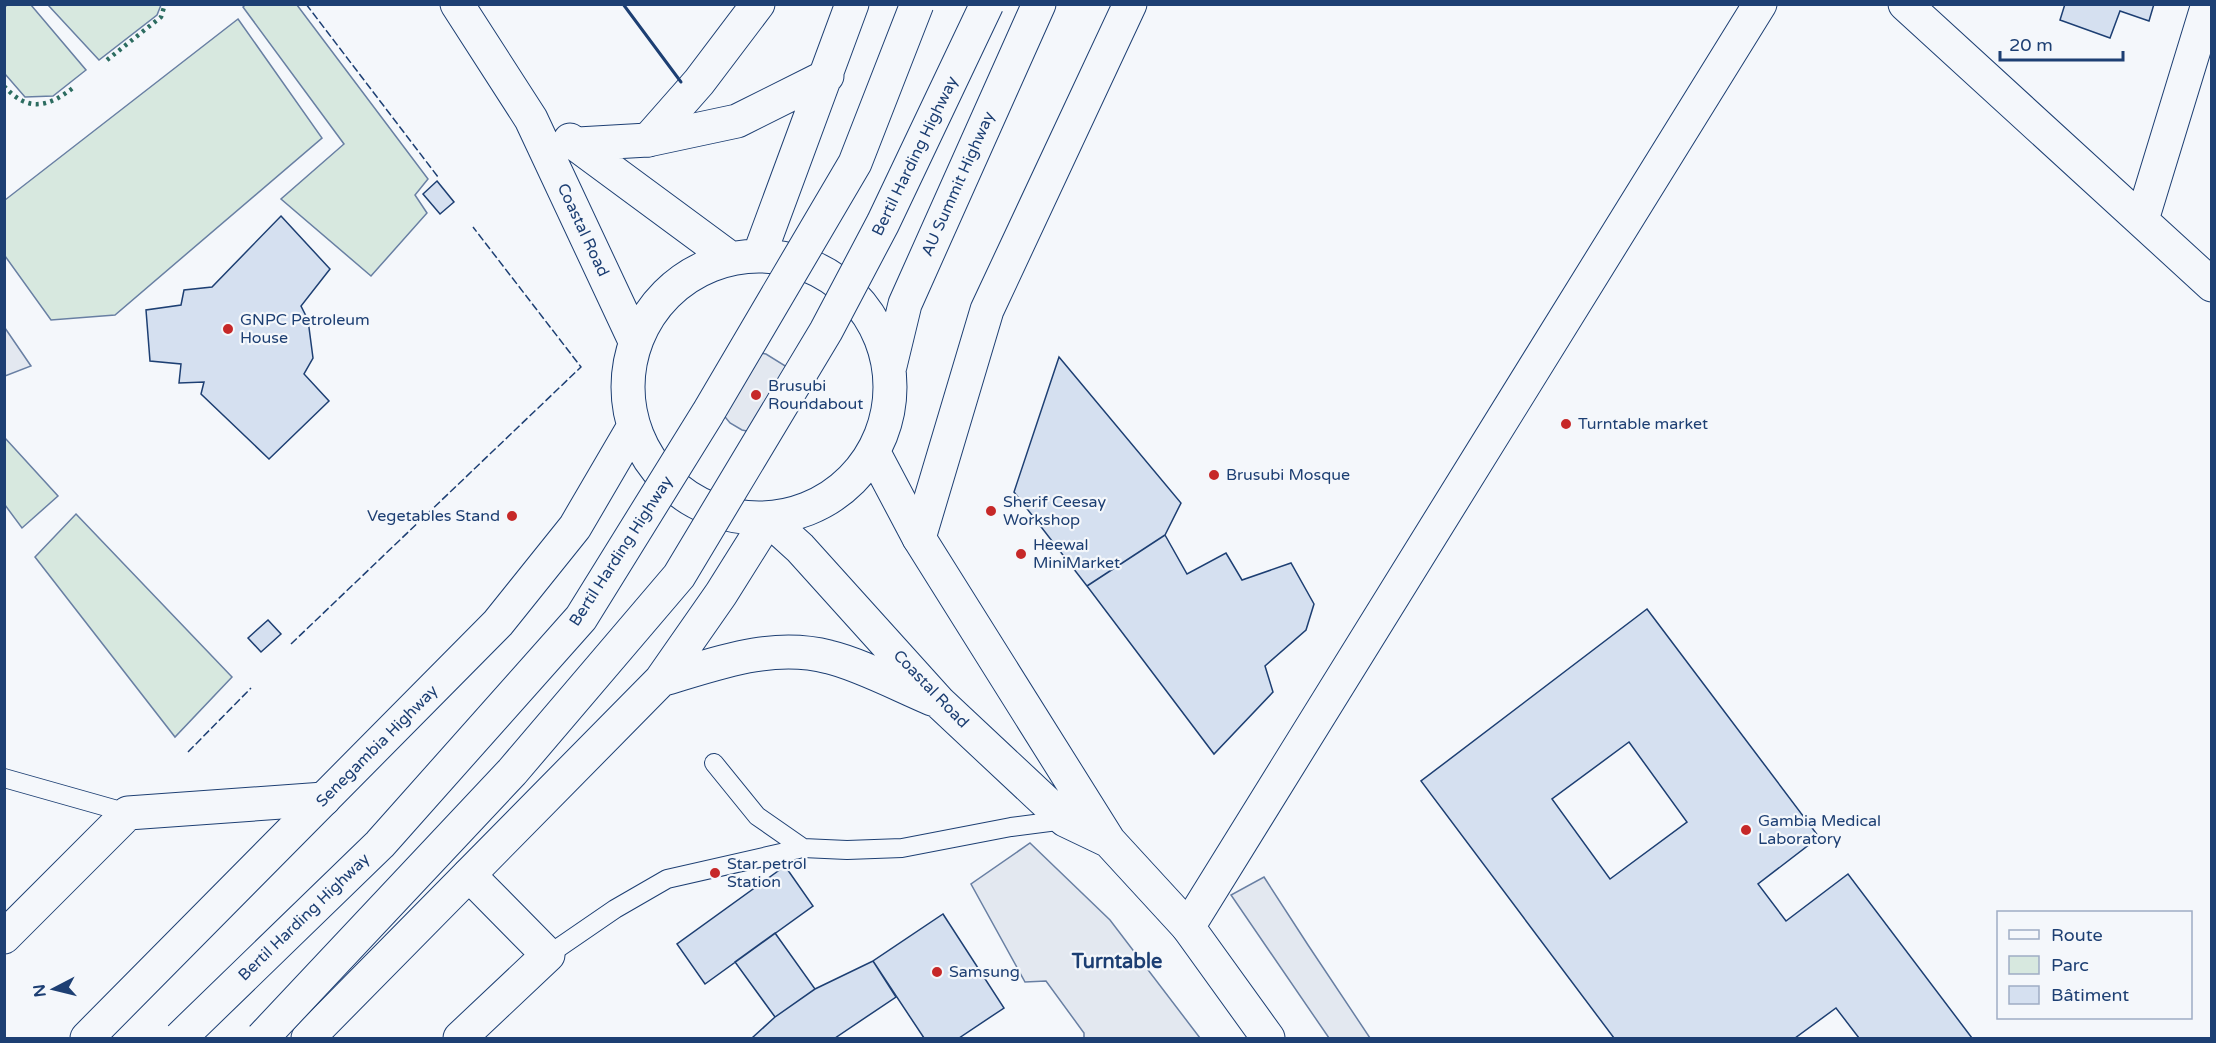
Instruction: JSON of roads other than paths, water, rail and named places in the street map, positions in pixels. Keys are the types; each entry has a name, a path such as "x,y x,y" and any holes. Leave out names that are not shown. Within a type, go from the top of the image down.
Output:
{"main road":[{"name":"Coastal Road","path":"457,4 531,119 636,341"},
{"path":"648,140 699,81 758,4"},
{"path":"745,255 827,76 852,4"},
{"name":"Bertil Harding Highway","path":"180,1038 380,844 581,618 708,413 855,163 917,4"},
{"name":"Bertil Harding Highway","path":"262,1038 512,772 679,576 826,332 883,223 987,4"},
{"name":"AU Summit Highway","path":"890,368 905,304 1039,4"},
{"path":"919,538 987,310 1130,4"},
{"path":"1188,927 1760,4"},
{"path":"1905,4 2211,285"},
{"path":"2142,220 2208,4"},
{"path":"578,144 648,140 736,121 827,76"},
{"name":"Coastal Road","path":"531,119 578,144 745,255"},
{"path":"745,255 815,267 850,292 877,327 890,368 889,412 874,453 846,487 819,504 810,509 768,519 724,514 685,496 654,466 634,426 628,383 636,341 657,303 690,274 745,255"},
{"name":"Senegambia Highway","path":"87,1038 498,623 575,527 634,426"},
{"name":"Coastal Road","path":"874,453 919,538 1109,841 1188,927 1268,1038"},
{"name":"Coastal Road","path":"768,519 800,548 939,702 1065,820 1109,841"},
{"path":"308,1038 661,680 721,594 768,519"},
{"path":"661,680 747,655 795,653 828,657 939,702"},
{"path":"4,937 128,813 324,799"},
{"path":"460,1038 548,955 469,875"}],"lane":[{"path":"714,763 757,816 803,848"},
{"path":"4,778 128,813"},
{"path":"548,955 615,909 667,879 803,848 848,850 902,848 1011,827 1065,820"}],"place":[{"name":"GNPC Petroleum House","path":"228,329"},
{"name":"Brusubi Roundabout","path":"756,395"},
{"name":"Turntable market","path":"1566,424"},
{"name":"Brusubi Mosque","path":"1214,475"},
{"name":"Sherif Ceesay Workshop","path":"991,511"},
{"name":"Vegetables Stand","path":"512,516"},
{"name":"Heewal MiniMarket","path":"1021,554"},
{"name":"Gambia Medical Laboratory","path":"1746,830"},
{"name":"Star petrol Station","path":"715,873"},
{"name":"Samsung","path":"937,972"}],"district":[{"name":"Turntable","path":"1117,962"}]}
